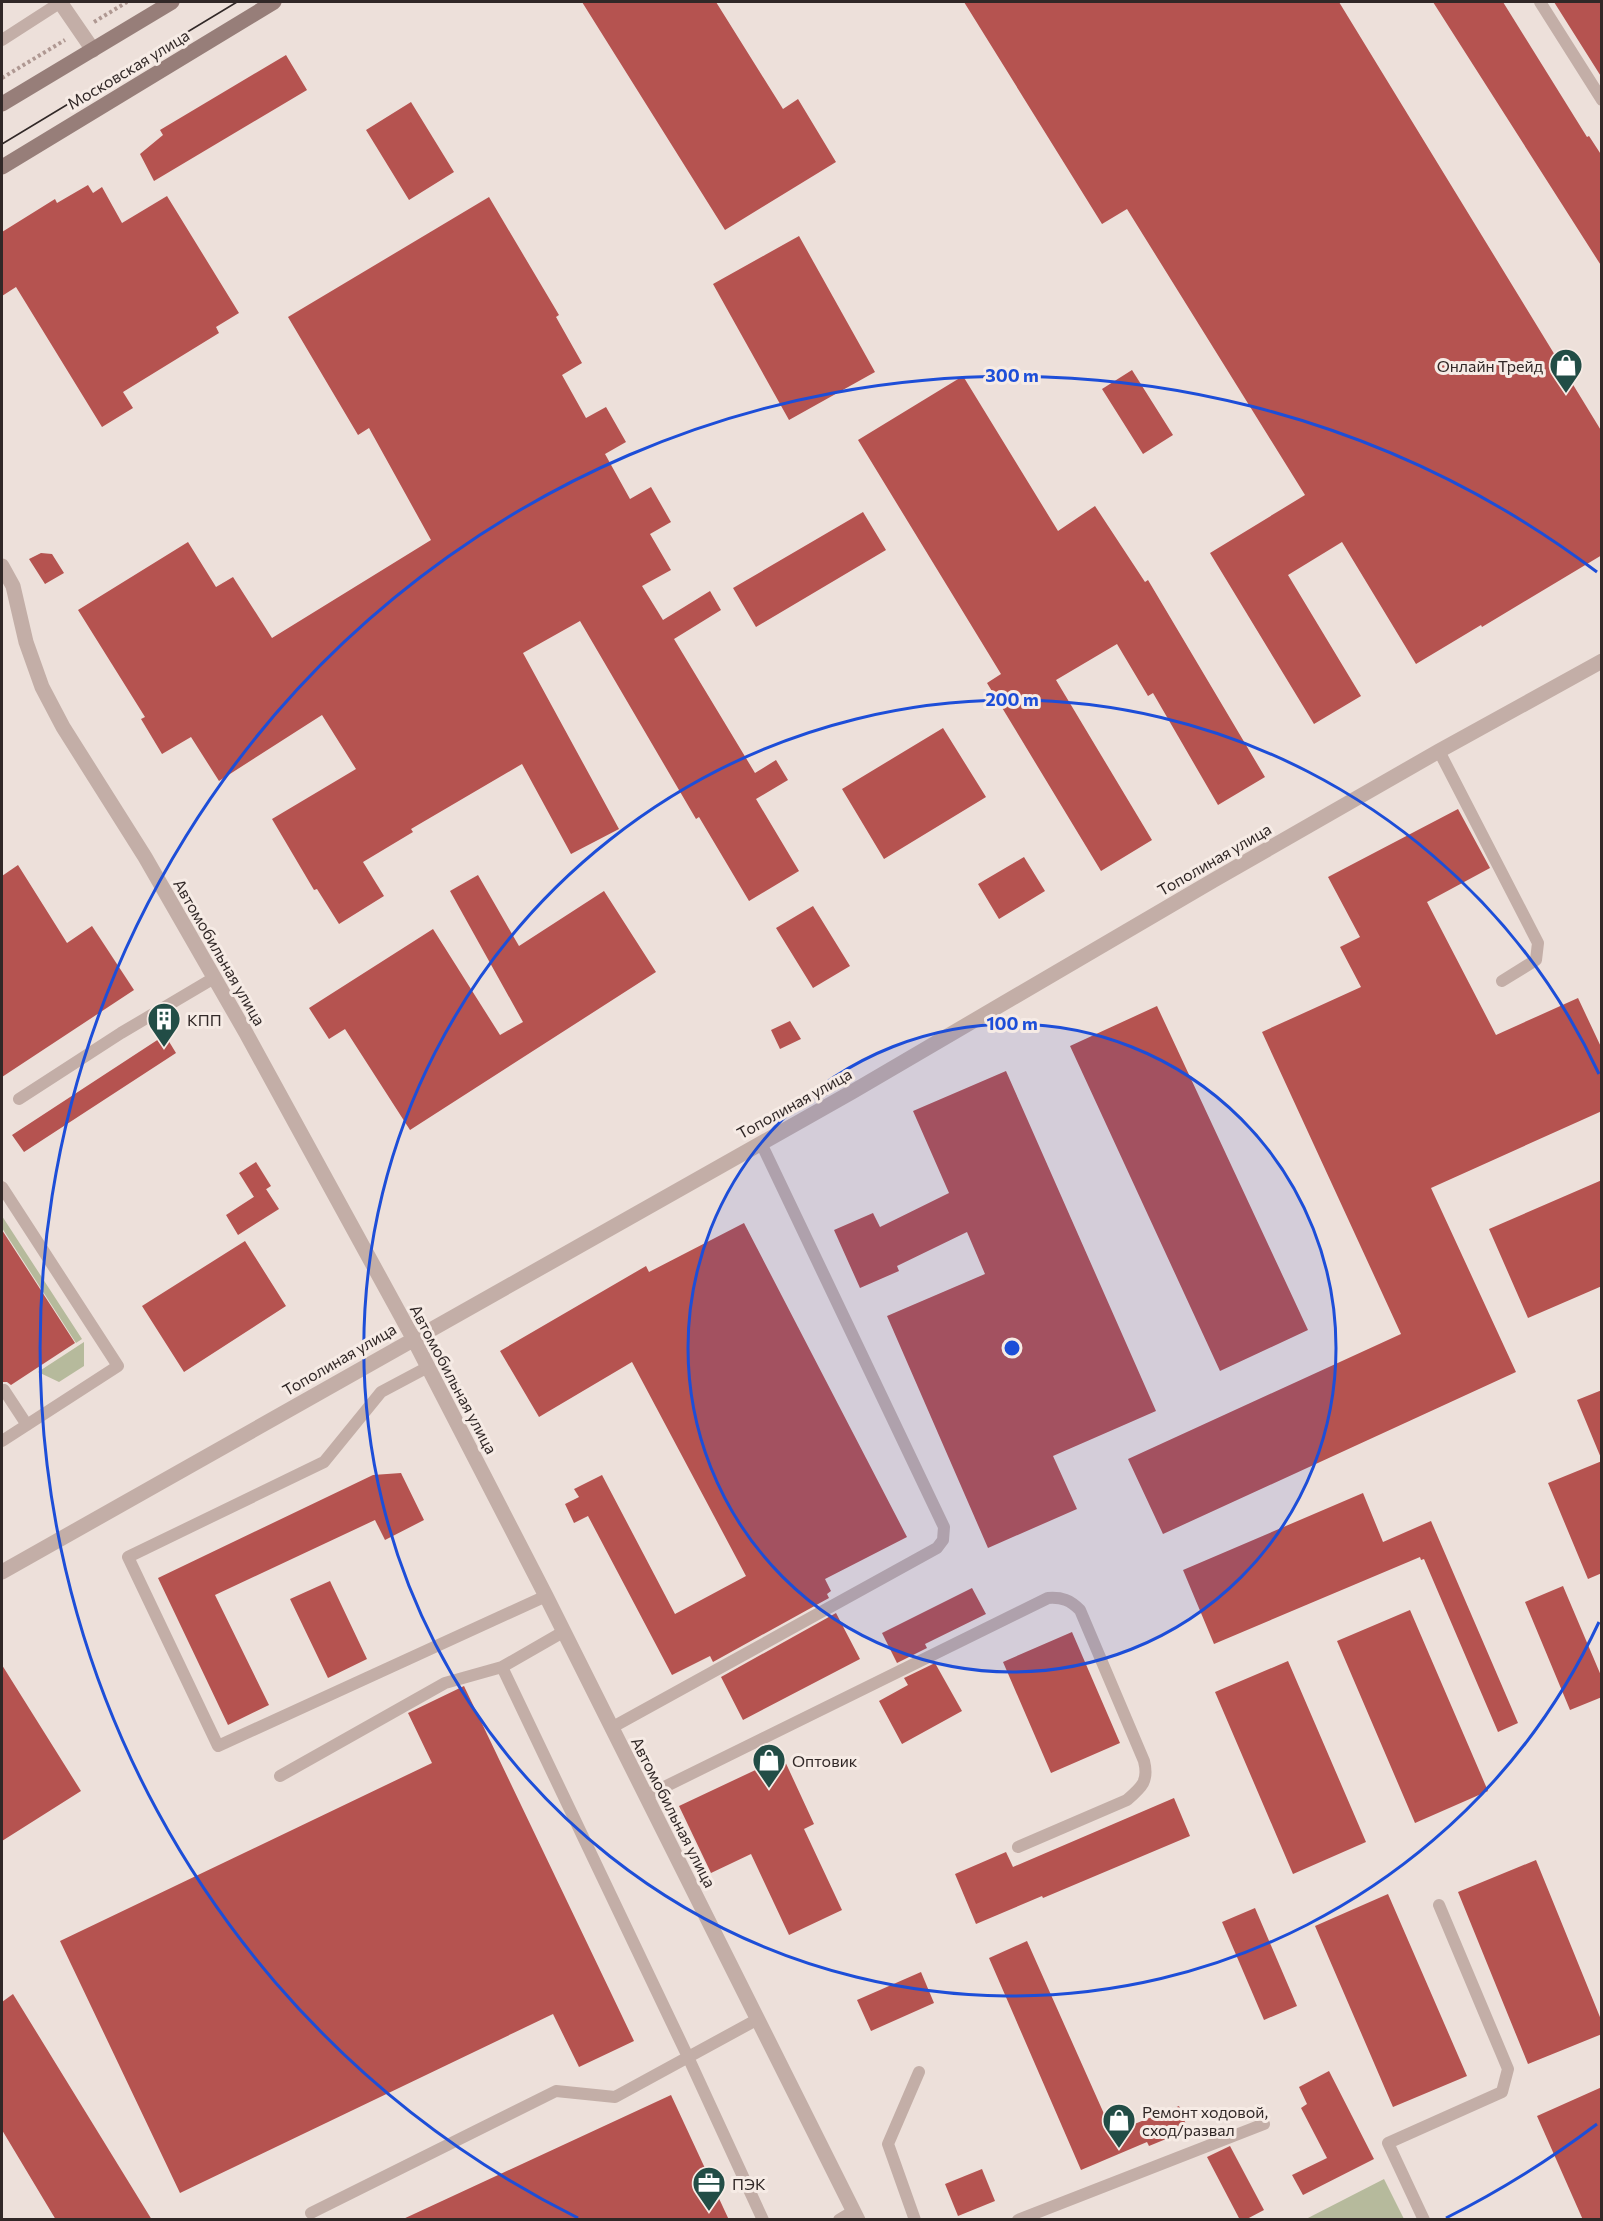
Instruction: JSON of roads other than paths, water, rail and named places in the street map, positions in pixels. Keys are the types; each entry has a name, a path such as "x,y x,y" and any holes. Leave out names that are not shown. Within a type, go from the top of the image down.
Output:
{"street":[{"path":"60,2 93,50"},
{"name":"Московская улица","path":"2,104 172,2"},
{"name":"Московская улица","path":"2,166 274,2"},
{"name":"Автомобильная улица","path":"2,566 13,586 26,642 47,697 69,737 145,857 335,1193 413,1338 546,1596 856,2215"},
{"name":"Тополиная улица","path":"2,1572 761,1143 1439,751 1602,661"}],"lane":[{"path":"2,40 60,2"},
{"path":"1540,2 1602,100"},
{"path":"1439,751 1538,943 1536,960 1502,981"},
{"path":"19,1098 121,1033 214,978"},
{"path":"611,1728 937,1548 943,1540 944,1527 761,1143"},
{"path":"2,1187 118,1366 2,1441"},
{"path":"428,1367 381,1392 324,1462 128,1557 218,1746 546,1596"},
{"path":"4,1390 27,1425"},
{"path":"646,1796 1048,1598 1060,1597 1072,1601 1080,1610 1144,1761 1147,1774 1140,1789 1127,1800 1018,1847"},
{"path":"280,1776 445,1683 502,1667 563,1632"},
{"path":"502,1667 763,2220"},
{"path":"1424,2220 1388,2143 1502,2092 1508,2069 1439,1905"},
{"path":"311,2213 555,2091 615,2097 758,2019"},
{"path":"915,2220 888,2144 919,2072"},
{"path":"1018,2220 1264,2124"},
{"path":"839,2220 856,2215"}],"tram line":[{"path":"2,144 237,2"}],"place":[{"name":"Онлайн Трейд","path":"1566,394"},
{"name":"КПП","path":"164,1048"},
{"name":"Оптовик","path":"769,1789"},
{"name":"Ремонт ходовой, сход/развал","path":"1119,2149"},
{"name":"ПЭК","path":"709,2212"}]}
